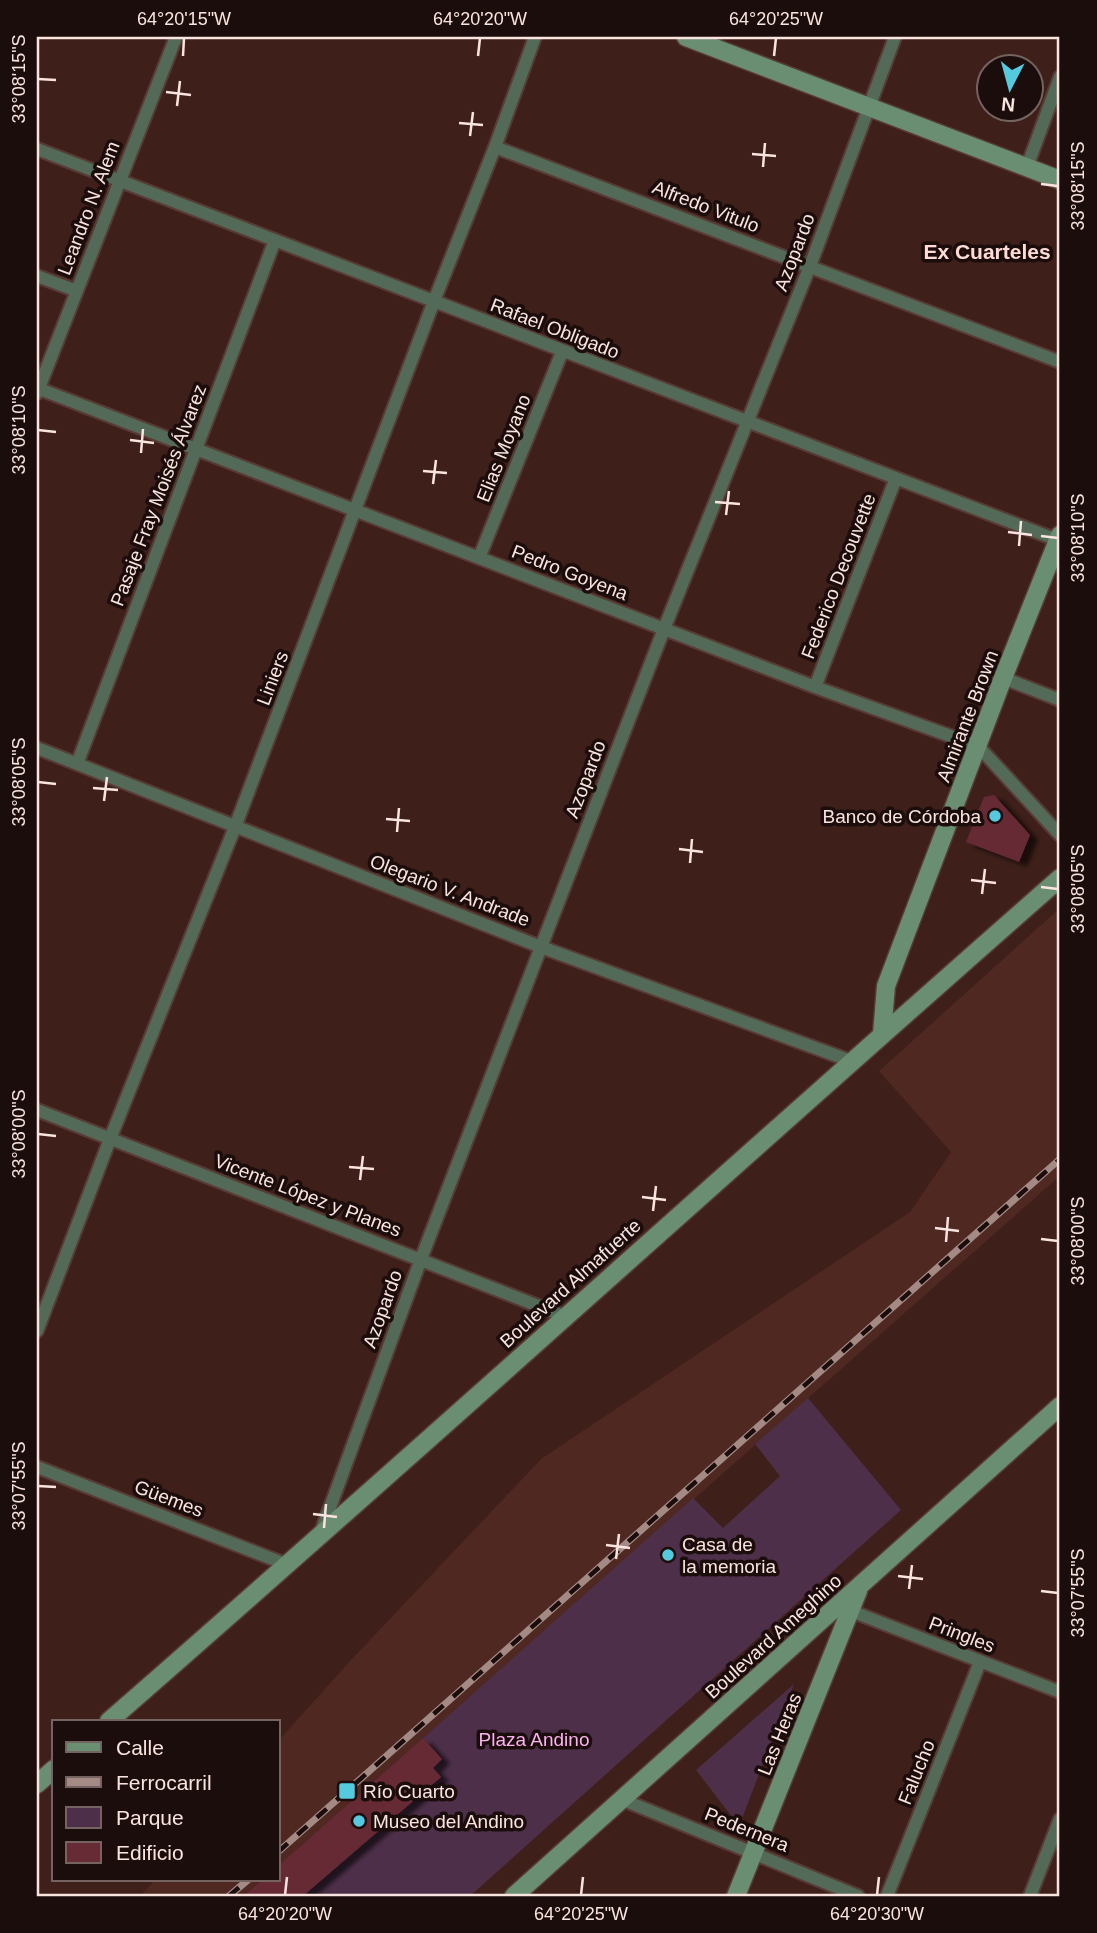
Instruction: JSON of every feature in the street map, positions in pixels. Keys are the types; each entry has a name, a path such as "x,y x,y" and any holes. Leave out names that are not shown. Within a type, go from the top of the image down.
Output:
{"main road":[{"path":"685,37 1060,180"},
{"name":"Almirante Brown","path":"882,1034 886,986 1003,678 1060,539"},
{"name":"Boulevard Almafuerte","path":"110,1720 319,1539 564,1316 1060,877"},
{"name":"Boulevard Ameghino","path":"514,1896 1060,1406"},
{"name":"Las Heras","path":"736,1896 859,1587"},
{"path":"37,1784 52,1771"}],"street":[{"name":"Leandro N. Alem","path":"37,390 176,37"},
{"name":"Liniers","path":"37,1331 110,1139 236,827 535,37"},
{"name":"Azopardo","path":"319,1539 421,1259 664,629 810,266 895,37"},
{"path":"1027,167 1060,77"},
{"name":"Alfredo Vitulo","path":"495,147 1060,362"},
{"name":"Rafael Obligado","path":"37,149 748,423 1060,539"},
{"name":"Pasaje Fray Moisés Álvarez","path":"77,764 275,240"},
{"path":"37,276 77,291"},
{"name":"Elias Moyano","path":"479,558 562,352"},
{"name":"Pedro Goyena","path":"37,390 815,687 978,746 1060,835"},
{"name":"Federico Decouvette","path":"815,687 896,478"},
{"path":"1003,678 1060,701"},
{"name":"Olegario V. Andrade","path":"37,748 541,947 851,1061"},
{"name":"Vicente López y Planes","path":"37,1110 564,1316"},
{"name":"Güemes","path":"37,1466 288,1565"},
{"name":"Pringles","path":"851,1611 1060,1692"},
{"name":"Falucho","path":"887,1896 980,1662"},
{"name":"Pedernera","path":"621,1799 858,1896"},
{"path":"1030,1896 1060,1819"}],"shaded area":[{"path":"1060,908 1060,1176 280,1864 280,1739 541,1459 910,1212 951,1152 879,1071"},
{"path":"154,1881 261,1881 244,1896 140,1896"}],"green space":[{"name":"Plaza Andino","path":"808,1398 901,1510 470,1896 303,1896 440,1777 433,1768 442,1758 423,1738 693,1498 723,1528 780,1476 755,1444"},
{"path":"794,1684 739,1826 696,1770"}],"building":[{"name":"Banco de Córdoba","path":"994,795 1030,835 1019,862 966,842 984,797"},
{"name":"Museo del Andino","path":"423,1738 442,1759 433,1768 441,1777 303,1896 244,1896 261,1881 280,1881 280,1864"}],"railway":[{"path":"280,1850 1060,1159"},
{"path":"229,1896 247,1881"}],"place":[{"name":"Banco de Córdoba","path":"995,816"},
{"name":"Casa de la memoria","path":"668,1555"},
{"name":"Río Cuarto","path":"347,1791"},
{"name":"Museo del Andino","path":"359,1821"}],"district":[{"name":"Ex Cuarteles","path":"987,252"}]}
